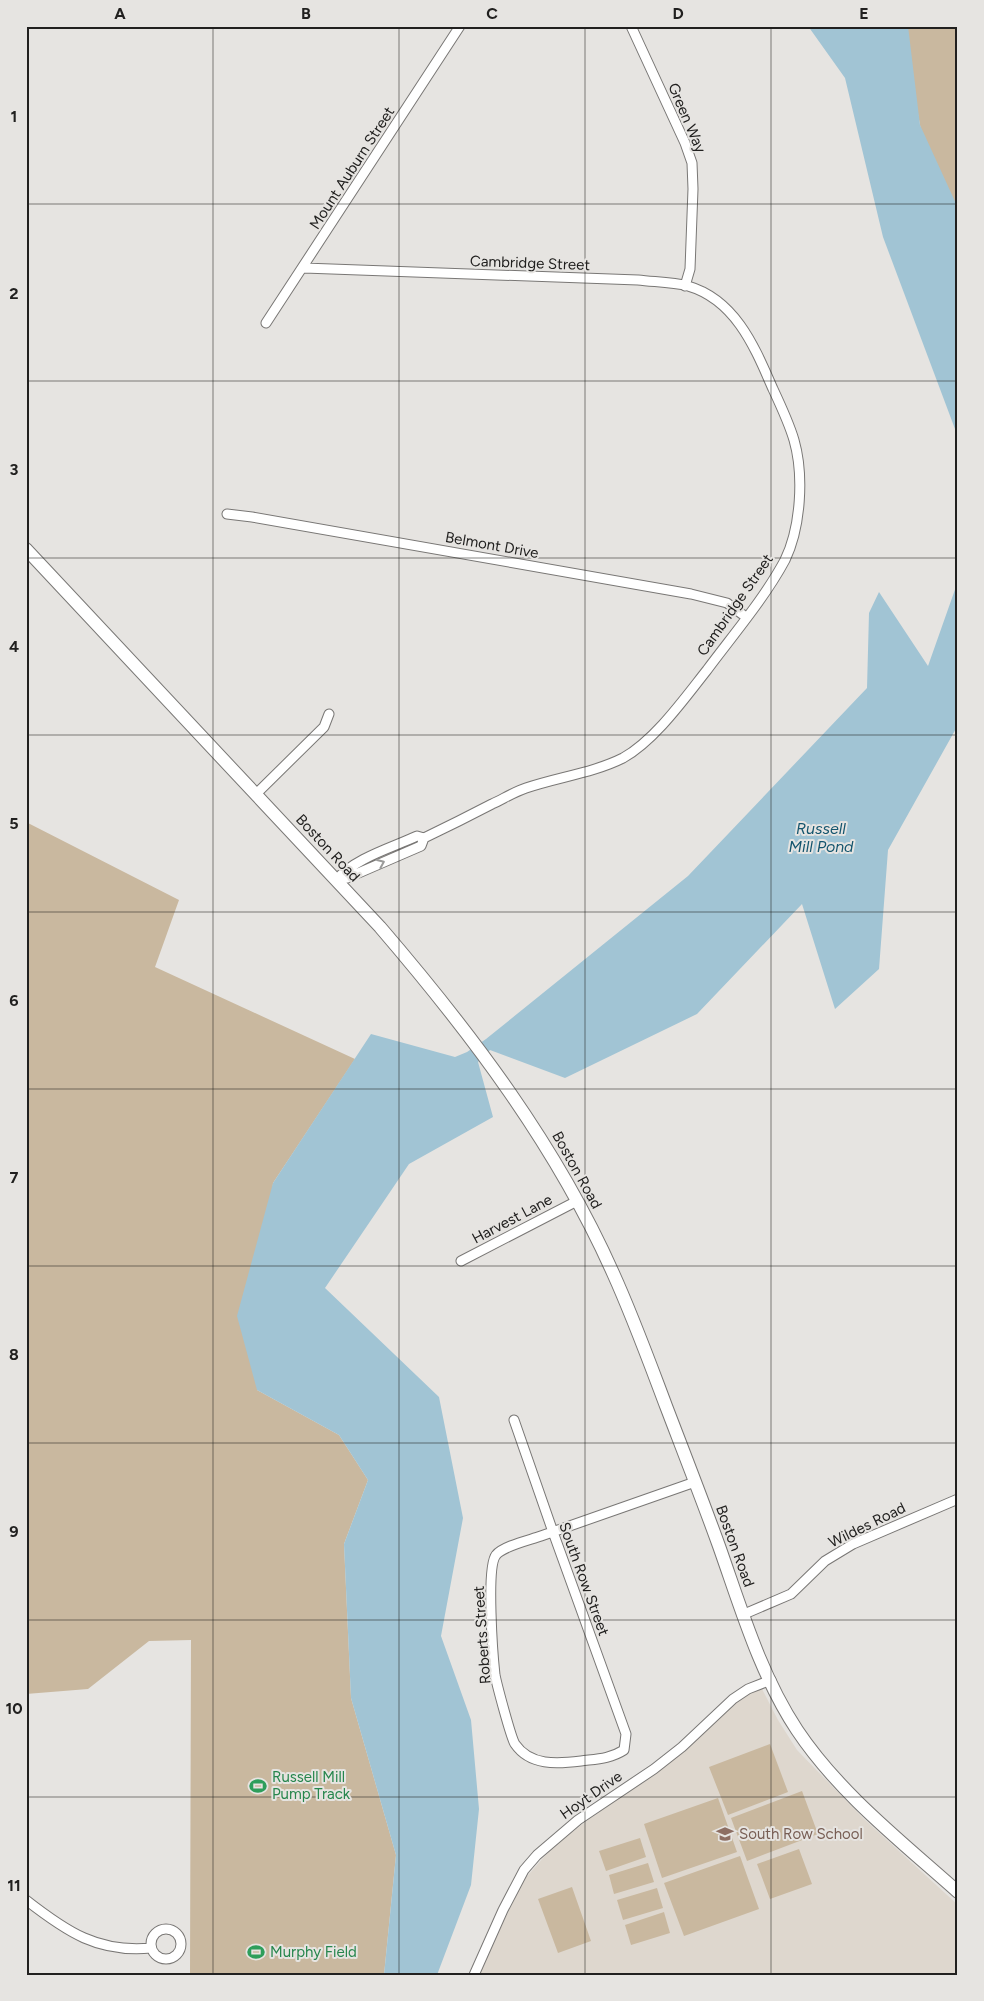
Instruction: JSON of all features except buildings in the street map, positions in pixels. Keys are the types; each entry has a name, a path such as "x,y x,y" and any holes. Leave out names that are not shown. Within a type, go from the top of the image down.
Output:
{"main road":[{"name":"Boston Road","path":"26,549 380,927 424,978 533,1124 577,1201 619,1287 695,1482 742,1615 771,1680 796,1727 831,1774 856,1800 958,1892"}],"street":[{"name":"Mount Auburn Street","path":"266,324 460,26"},
{"name":"Green Way","path":"631,26 685,143 692,163 690,269 685,286"},
{"name":"Cambridge Street","path":"304,268 638,280 685,286 716,300 737,320 756,350 796,448 800,470 800,498 795,528 785,559 746,617 686,696 650,737 624,757 602,766 524,788 424,838 417,836 367,858 344,870 336,880"},
{"name":"Belmont Drive","path":"227,514 261,518 691,594 727,603 746,617"},
{"path":"256,794 324,727 329,714"},
{"name":"Harvest Lane","path":"461,1261 577,1201"},
{"name":"South Row Street","path":"514,1420 552,1532 626,1734 624,1748"},
{"name":"Roberts Street","path":"624,1748 614,1756 556,1764 542,1762 524,1753 514,1743 496,1676 490,1606 492,1564 496,1555 505,1549 695,1482"},
{"name":"Wildes Road","path":"742,1615 791,1594 826,1561 853,1544 958,1499"},
{"name":"Hoyt Drive","path":"474,1975 503,1910 524,1870 537,1855 578,1820 682,1747 733,1699 748,1689 771,1680"},
{"path":"26,1900 64,1928 86,1940 115,1948 151,1948"}],"shaded area":[{"path":"902,26 958,26 958,218 924,147"},
{"path":"26,822 179,900 155,967 355,1059 273,1183 257,1390 339,1435 368,1480 344,1544 351,1698 396,1855 384,1975 190,1975 191,1640 149,1641 88,1689 26,1694"},
{"name":"South Row School","path":"762,1689 778,1720 797,1750 864,1819 958,1905 958,1975 479,1975 522,1882 551,1849 687,1748 742,1696"},
{"path":"770,1744 788,1792 728,1815 709,1767"},
{"path":"802,1791 818,1834 747,1861 731,1818"},
{"path":"718,1798 737,1852 662,1878 644,1824"},
{"path":"640,1838 646,1857 606,1871 599,1851"},
{"path":"799,1849 812,1884 770,1899 757,1864"},
{"path":"740,1856 759,1909 684,1936 664,1883"},
{"path":"648,1863 654,1882 614,1894 609,1875"},
{"path":"572,1887 591,1941 558,1953 538,1899"},
{"path":"657,1888 663,1908 623,1920 617,1900"},
{"path":"664,1912 670,1933 631,1945 625,1925"}],"water":[{"path":"808,26 908,26 920,125 958,208 958,437 883,237 845,78"},
{"name":"Russell Mill Pond","path":"958,581 958,725 888,850 879,969 835,1009 802,904 697,1014 565,1078 490,1050 478,1062 493,1117 409,1164 325,1288 439,1397 463,1518 441,1636 471,1720 479,1809 471,1885 437,1975 384,1975 396,1855 351,1698 344,1544 368,1480 339,1435 257,1390 237,1316 273,1183 371,1034 455,1057 467,1052 486,1039 688,876 867,688 869,613 879,592 928,666"}],"place":[{"name":"Russell Mill Pump Track","path":"258,1786"},
{"name":"South Row School","path":"725,1834"},
{"name":"Murphy Field","path":"256,1952"}]}
